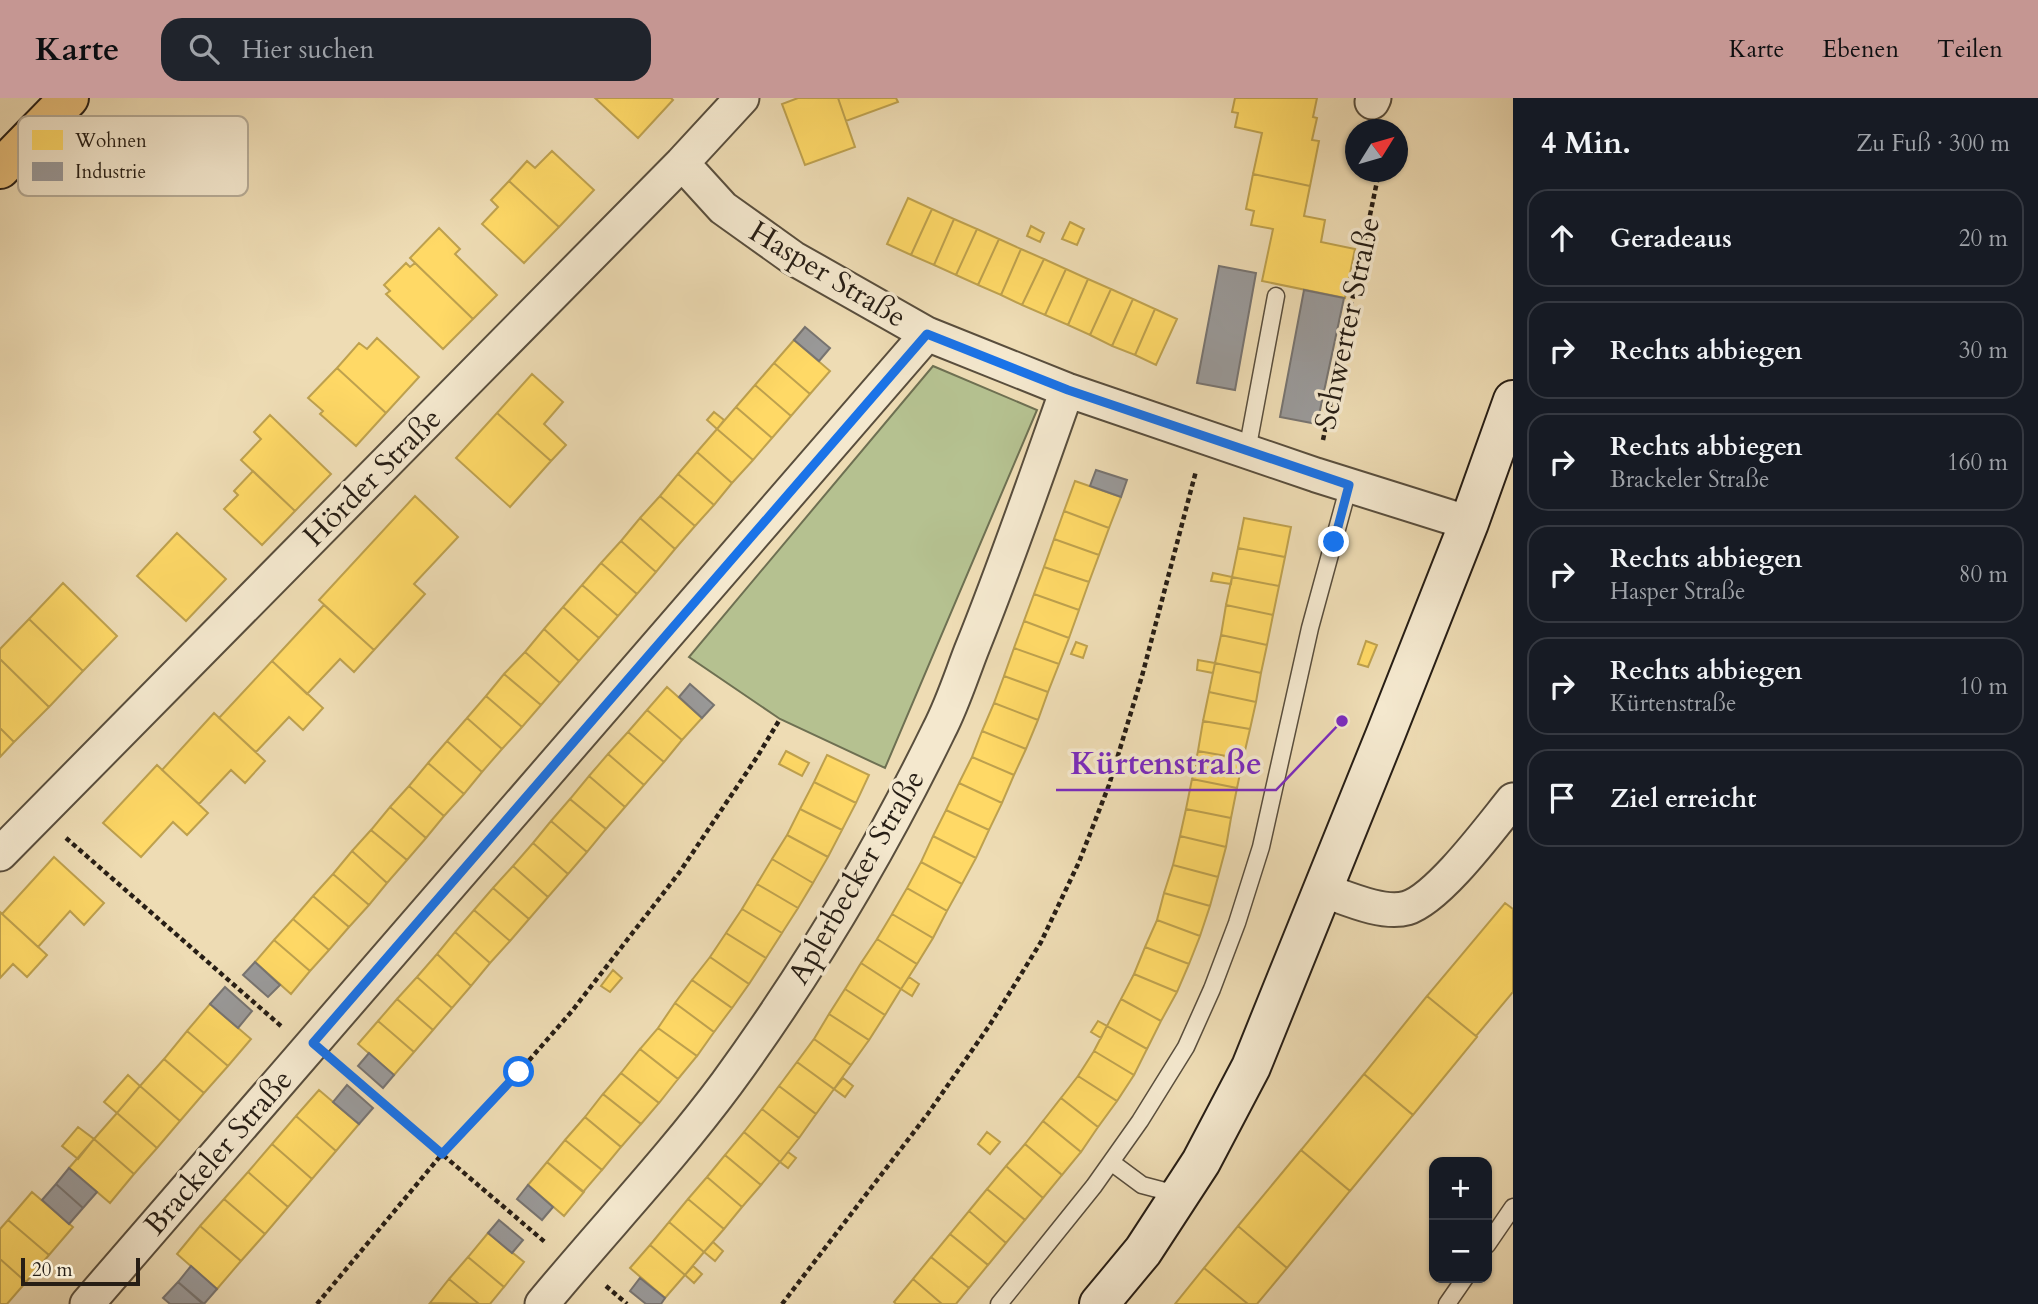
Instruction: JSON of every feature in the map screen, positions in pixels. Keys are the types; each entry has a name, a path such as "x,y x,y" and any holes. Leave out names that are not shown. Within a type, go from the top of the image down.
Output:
{"highway":[{"path":"52,116 69,98"},
{"path":"0,169 18,150"}],"main road":[{"path":"1099,1304 1143,1251 1180,1195 1201,1162 1251,1067 1469,523 1513,400"}],"street":[{"name":"Hörder Straße","path":"0,854 682,163 742,98"},
{"name":"Hasper Straße","path":"682,163 723,208 793,258 927,334 1068,390 1315,475 1469,523"},
{"name":"Brackeler Straße","path":"87,1304 927,334"},
{"name":"Aplerbecker Straße","path":"542,1304 726,1085 779,1011 831,929 940,729 989,606 1068,390"},
{"path":"1323,890 1372,907 1406,908 1420,901 1449,877 1513,800"}],"lane":[{"path":"1247,451 1276,296"},
{"path":"999,1304 1140,1121 1186,1046 1212,989 1237,923 1261,847 1310,628 1349,485"},
{"path":"1111,1162 1142,1185 1180,1195"},
{"path":"1492,1238 1513,1207"},
{"path":"1447,1304 1462,1283"}],"path":[{"name":"Schwerter Straße","path":"1315,475 1377,182"},
{"path":"782,1304 927,1115 989,1026 1041,942 1079,862 1109,785 1142,676 1204,436"},
{"path":"317,1304 442,1154 519,1072 589,991 679,873 780,719"},
{"path":"40,815 573,1267"}],"green space":[{"path":"933,366 1037,410 885,768 780,719 689,657"}],"building: Wohnen":[{"path":"595,98 671,98 673,100 638,138"},
{"path":"798,98 838,98 855,147 805,165 782,104"},
{"path":"838,98 896,98 898,102 846,121"},
{"path":"1235,98 1317,98 1313,117 1317,118 1312,140 1319,141 1310,186 1253,174 1262,133 1235,127 1238,113 1232,112"},
{"path":"552,151 594,190 559,227 509,181 527,161 535,168"},
{"path":"1253,174 1310,186 1304,216 1325,220 1321,242 1355,249 1345,298 1262,281 1273,229 1251,225 1254,211 1246,209"},
{"path":"509,181 559,227 524,263 482,224 498,207 491,200"},
{"path":"908,198 932,209 911,255 887,244"},
{"path":"932,209 954,219 934,265 911,255"},
{"path":"954,219 977,229 956,275 934,265"},
{"path":"1070,222 1084,229 1077,245 1062,239"},
{"path":"1031,226 1044,233 1040,242 1027,236"},
{"path":"439,228 460,249 455,254 497,295 473,319 410,258"},
{"path":"977,229 999,239 978,285 956,275"},
{"path":"999,239 1021,249 1001,295 978,285"},
{"path":"1021,249 1044,259 1022,305 1001,295"},
{"path":"1044,259 1066,269 1045,315 1022,305"},
{"path":"406,263 410,267 415,263 473,319 443,349 386,294 390,291 384,285"},
{"path":"1066,269 1088,279 1068,325 1045,315"},
{"path":"1088,279 1111,289 1090,335 1068,325"},
{"path":"1111,289 1133,299 1112,346 1090,335"},
{"path":"1133,299 1155,309 1135,355 1112,346"},
{"path":"1155,309 1177,319 1156,365 1135,355"},
{"path":"377,338 419,377 386,413 337,368 359,343 367,349"},
{"path":"794,340 830,371 810,394 774,363"},
{"path":"774,363 810,394 791,416 755,385"},
{"path":"337,368 386,413 356,446 320,414 323,411 308,398"},
{"path":"532,374 563,402 544,424 566,445 551,461 497,413"},
{"path":"755,385 791,416 772,438 736,407"},
{"path":"736,407 772,438 753,460 717,429"},
{"path":"714,412 724,420 717,429 707,420"},
{"path":"497,413 551,461 510,507 456,458"},
{"path":"270,415 331,474 295,511 241,460 261,439 254,432"},
{"path":"717,429 753,460 732,483 697,452"},
{"path":"697,452 732,483 714,505 678,474"},
{"path":"253,471 295,511 262,545 224,509 238,495 234,491"},
{"path":"678,474 714,505 695,526 660,496"},
{"path":"1075,481 1121,497 1109,528 1064,511"},
{"path":"415,496 458,537 414,584 425,594 374,650 319,600"},
{"path":"660,496 695,526 675,549 640,518"},
{"path":"1064,511 1109,528 1099,555 1054,539"},
{"path":"640,518 675,549 656,572 621,541"},
{"path":"1244,518 1291,527 1285,557 1238,548"},
{"path":"177,533 226,579 186,621 137,576"},
{"path":"1054,539 1099,555 1089,582 1044,567"},
{"path":"621,541 656,572 637,594 601,563"},
{"path":"1238,548 1285,557 1279,586 1232,577"},
{"path":"601,563 637,594 618,616 582,585"},
{"path":"1044,567 1089,582 1079,610 1034,594"},
{"path":"1213,573 1232,577 1231,584 1211,581"},
{"path":"1232,577 1279,586 1273,615 1226,605"},
{"path":"63,583 117,636 83,671 29,619"},
{"path":"582,585 618,616 599,638 563,607"},
{"path":"1034,594 1079,610 1069,638 1024,621"},
{"path":"324,605 374,650 354,672 340,659 307,694 272,661"},
{"path":"1226,605 1273,615 1267,645 1221,635"},
{"path":"563,607 599,638 579,661 544,629"},
{"path":"29,619 83,671 49,707 0,659 0,649"},
{"path":"1024,621 1069,638 1059,664 1014,648"},
{"path":"544,629 579,661 560,683 525,652"},
{"path":"1221,635 1267,645 1261,673 1215,663"},
{"path":"1366,641 1377,645 1368,667 1358,664"},
{"path":"1076,642 1087,646 1083,658 1071,654"},
{"path":"1014,648 1059,664 1048,692 1004,676"},
{"path":"525,652 560,683 541,705 504,674"},
{"path":"0,659 49,707 14,742 0,728"},
{"path":"1198,660 1215,663 1213,673 1197,670"},
{"path":"272,661 323,708 303,730 289,717 256,752 219,718"},
{"path":"1215,663 1261,673 1256,702 1209,692"},
{"path":"504,674 541,705 522,727 486,696"},
{"path":"1004,676 1048,692 1038,720 994,703"},
{"path":"667,687 702,718 682,740 647,710"},
{"path":"1209,692 1256,702 1250,729 1203,721"},
{"path":"486,696 522,727 502,749 467,718"},
{"path":"994,703 1038,720 1026,749 982,731"},
{"path":"647,710 682,740 664,762 628,732"},
{"path":"214,713 265,761 245,783 231,770 199,804 162,770"},
{"path":"467,718 502,749 482,772 447,741"},
{"path":"1203,721 1250,729 1243,759 1198,751"},
{"path":"0,728 14,742 0,757"},
{"path":"982,731 1026,749 1014,775 972,757"},
{"path":"628,732 664,762 644,785 608,754"},
{"path":"447,741 482,772 464,794 428,763"},
{"path":"786,751 809,763 802,776 779,764"},
{"path":"1198,751 1243,759 1237,788 1192,779"},
{"path":"608,754 644,785 625,807 589,776"},
{"path":"827,755 869,775 856,803 814,782"},
{"path":"972,757 1014,775 1002,803 959,783"},
{"path":"428,763 464,794 444,816 409,786"},
{"path":"157,765 208,813 187,835 173,822 141,857 103,823"},
{"path":"589,776 625,807 606,829 570,799"},
{"path":"1192,779 1237,788 1231,818 1186,809"},
{"path":"814,782 856,803 842,830 800,809"},
{"path":"959,783 1002,803 989,830 946,810"},
{"path":"409,786 444,816 426,838 390,807"},
{"path":"570,799 606,829 587,852 551,821"},
{"path":"390,807 426,838 407,860 371,830"},
{"path":"800,809 842,830 828,857 787,835"},
{"path":"1186,809 1231,818 1226,847 1180,836"},
{"path":"946,810 989,830 976,858 933,836"},
{"path":"551,821 587,852 568,874 533,843"},
{"path":"371,830 407,860 387,883 352,851"},
{"path":"787,835 828,857 813,883 772,859"},
{"path":"933,836 976,858 962,884 921,862"},
{"path":"1180,836 1226,847 1218,877 1173,865"},
{"path":"533,843 568,874 548,897 513,866"},
{"path":"352,851 387,883 369,905 333,874"},
{"path":"54,857 104,903 84,925 70,911 38,947 2,914"},
{"path":"772,859 813,883 798,908 757,884"},
{"path":"921,862 962,884 947,911 907,888"},
{"path":"1173,865 1218,877 1210,906 1164,893"},
{"path":"513,866 548,897 529,919 493,888"},
{"path":"333,874 369,905 349,927 313,896"},
{"path":"757,884 798,908 782,933 742,909"},
{"path":"493,888 529,919 510,941 474,910"},
{"path":"907,888 947,911 933,938 892,914"},
{"path":"1164,893 1210,906 1200,936 1157,920"},
{"path":"313,896 349,927 329,950 293,919"},
{"path":"1505,903 1513,909 1513,992 1476,1036 1427,996"},
{"path":"742,909 782,933 766,958 726,933"},
{"path":"474,910 510,941 490,963 455,932"},
{"path":"0,912 47,955 27,977 13,964 0,978"},
{"path":"892,914 933,938 917,964 877,939"},
{"path":"293,919 329,950 310,971 274,940"},
{"path":"1157,920 1200,936 1189,964 1145,947"},
{"path":"455,932 490,963 471,986 437,954"},
{"path":"726,933 766,958 749,984 710,957"},
{"path":"877,939 917,964 901,989 861,963"},
{"path":"274,940 310,971 291,994 255,962"},
{"path":"1145,947 1189,964 1177,992 1134,974"},
{"path":"437,954 471,986 452,1008 417,977"},
{"path":"710,957 749,984 732,1008 692,980"},
{"path":"861,963 901,989 885,1015 845,989"},
{"path":"613,970 622,978 610,992 601,986"},
{"path":"1134,974 1177,992 1161,1021 1121,999"},
{"path":"417,977 452,1008 433,1030 397,999"},
{"path":"909,977 919,984 912,996 901,989"},
{"path":"692,980 732,1008 714,1032 675,1003"},
{"path":"845,989 885,1015 869,1040 829,1014"},
{"path":"1427,996 1477,1037 1413,1115 1364,1074"},
{"path":"397,999 433,1030 414,1052 378,1021"},
{"path":"1121,999 1161,1021 1147,1049 1107,1026"},
{"path":"675,1003 714,1032 697,1056 658,1028"},
{"path":"210,1004 251,1039 228,1066 187,1031"},
{"path":"829,1014 869,1040 851,1065 814,1039"},
{"path":"378,1021 414,1052 394,1075 358,1044"},
{"path":"1098,1021 1107,1026 1101,1038 1091,1032"},
{"path":"1107,1026 1147,1049 1134,1075 1094,1051"},
{"path":"658,1028 697,1056 678,1079 640,1049"},
{"path":"187,1031 228,1066 204,1093 164,1059"},
{"path":"814,1039 851,1065 834,1089 797,1062"},
{"path":"640,1049 678,1079 659,1103 621,1073"},
{"path":"1094,1051 1134,1075 1117,1101 1078,1076"},
{"path":"164,1059 204,1093 180,1121 140,1086"},
{"path":"797,1062 834,1089 816,1114 779,1086"},
{"path":"621,1073 659,1103 641,1124 603,1094"},
{"path":"1364,1074 1413,1115 1350,1191 1301,1150"},
{"path":"128,1075 140,1086 117,1113 104,1102"},
{"path":"1078,1076 1117,1101 1098,1127 1061,1098"},
{"path":"843,1078 853,1086 845,1097 834,1089"},
{"path":"140,1086 180,1121 157,1148 117,1113"},
{"path":"779,1086 816,1114 799,1138 762,1109"},
{"path":"319,1090 359,1124 336,1151 296,1116"},
{"path":"603,1094 641,1124 621,1147 585,1117"},
{"path":"1061,1098 1098,1127 1081,1152 1043,1121"},
{"path":"762,1109 799,1138 780,1162 744,1132"},
{"path":"117,1113 157,1148 134,1174 94,1139"},
{"path":"296,1116 336,1151 312,1179 272,1144"},
{"path":"585,1117 621,1147 602,1170 565,1140"},
{"path":"1043,1121 1081,1152 1062,1175 1025,1144"},
{"path":"78,1127 94,1139 78,1159 62,1146"},
{"path":"744,1132 780,1162 761,1185 725,1155"},
{"path":"987,1132 1000,1142 990,1154 978,1144"},
{"path":"94,1139 134,1174 110,1203 69,1168"},
{"path":"565,1140 602,1170 583,1192 547,1162"},
{"path":"272,1144 312,1179 288,1207 248,1172"},
{"path":"1025,1144 1062,1175 1043,1198 1006,1166"},
{"path":"1301,1150 1350,1191 1287,1268 1238,1226"},
{"path":"788,1152 796,1158 788,1168 780,1162"},
{"path":"725,1155 761,1185 742,1207 707,1177"},
{"path":"547,1162 584,1192 564,1216 528,1185"},
{"path":"1006,1166 1043,1198 1025,1220 987,1189"},
{"path":"248,1172 288,1207 265,1234 224,1199"},
{"path":"707,1177 742,1207 724,1229 688,1199"},
{"path":"987,1189 1025,1220 1006,1243 969,1211"},
{"path":"32,1192 73,1227 49,1255 8,1220"},
{"path":"224,1199 265,1234 241,1261 200,1226"},
{"path":"688,1199 724,1229 704,1252 669,1222"},
{"path":"969,1211 1006,1243 988,1265 950,1234"},
{"path":"8,1220 49,1255 26,1282 0,1259 0,1229"},
{"path":"669,1222 704,1252 685,1275 650,1245"},
{"path":"200,1226 241,1261 217,1289 177,1254"},
{"path":"1238,1226 1287,1268 1257,1304 1248,1304 1204,1268"},
{"path":"488,1233 524,1262 504,1287 468,1257"},
{"path":"950,1234 988,1265 969,1288 931,1257"},
{"path":"713,1242 723,1251 715,1261 704,1252"},
{"path":"650,1245 685,1275 665,1298 630,1268"},
{"path":"468,1257 504,1287 490,1304 479,1304 449,1279"},
{"path":"931,1257 969,1288 956,1304 942,1304 913,1279"},
{"path":"0,1259 26,1282 7,1304 0,1304"},
{"path":"693,1266 702,1274 694,1283 685,1275"},
{"path":"1204,1268 1248,1304 1175,1304"},
{"path":"449,1279 479,1304 430,1303"},
{"path":"913,1279 942,1304 896,1304 894,1302"}],"building: Industrie":[{"path":"1219,266 1256,273 1235,390 1197,383"},
{"path":"1304,290 1344,298 1317,424 1280,417"},
{"path":"805,327 830,348 819,361 794,340"},
{"path":"1096,470 1127,480 1121,497 1090,486"},
{"path":"690,684 714,705 702,718 679,697"},
{"path":"255,962 280,985 268,997 243,975"},
{"path":"225,987 252,1011 238,1028 210,1004"},
{"path":"369,1053 394,1075 383,1088 358,1066"},
{"path":"347,1085 373,1108 359,1124 333,1102"},
{"path":"69,1168 97,1192 83,1208 56,1184"},
{"path":"56,1184 83,1208 69,1224 42,1200"},
{"path":"528,1185 553,1207 542,1220 517,1199"},
{"path":"499,1220 523,1240 512,1253 488,1233"},
{"path":"191,1266 217,1289 204,1304 178,1282"},
{"path":"640,1278 665,1298 661,1304 646,1304 630,1291"},
{"path":"178,1282 203,1304 170,1304 163,1298"}],"place":[{"name":"Kürtenstraße","path":"1342,721"}],"route":[{"path":"519,1072 442,1154 313,1043 927,334 1068,390 1349,485 1334,542"}]}
